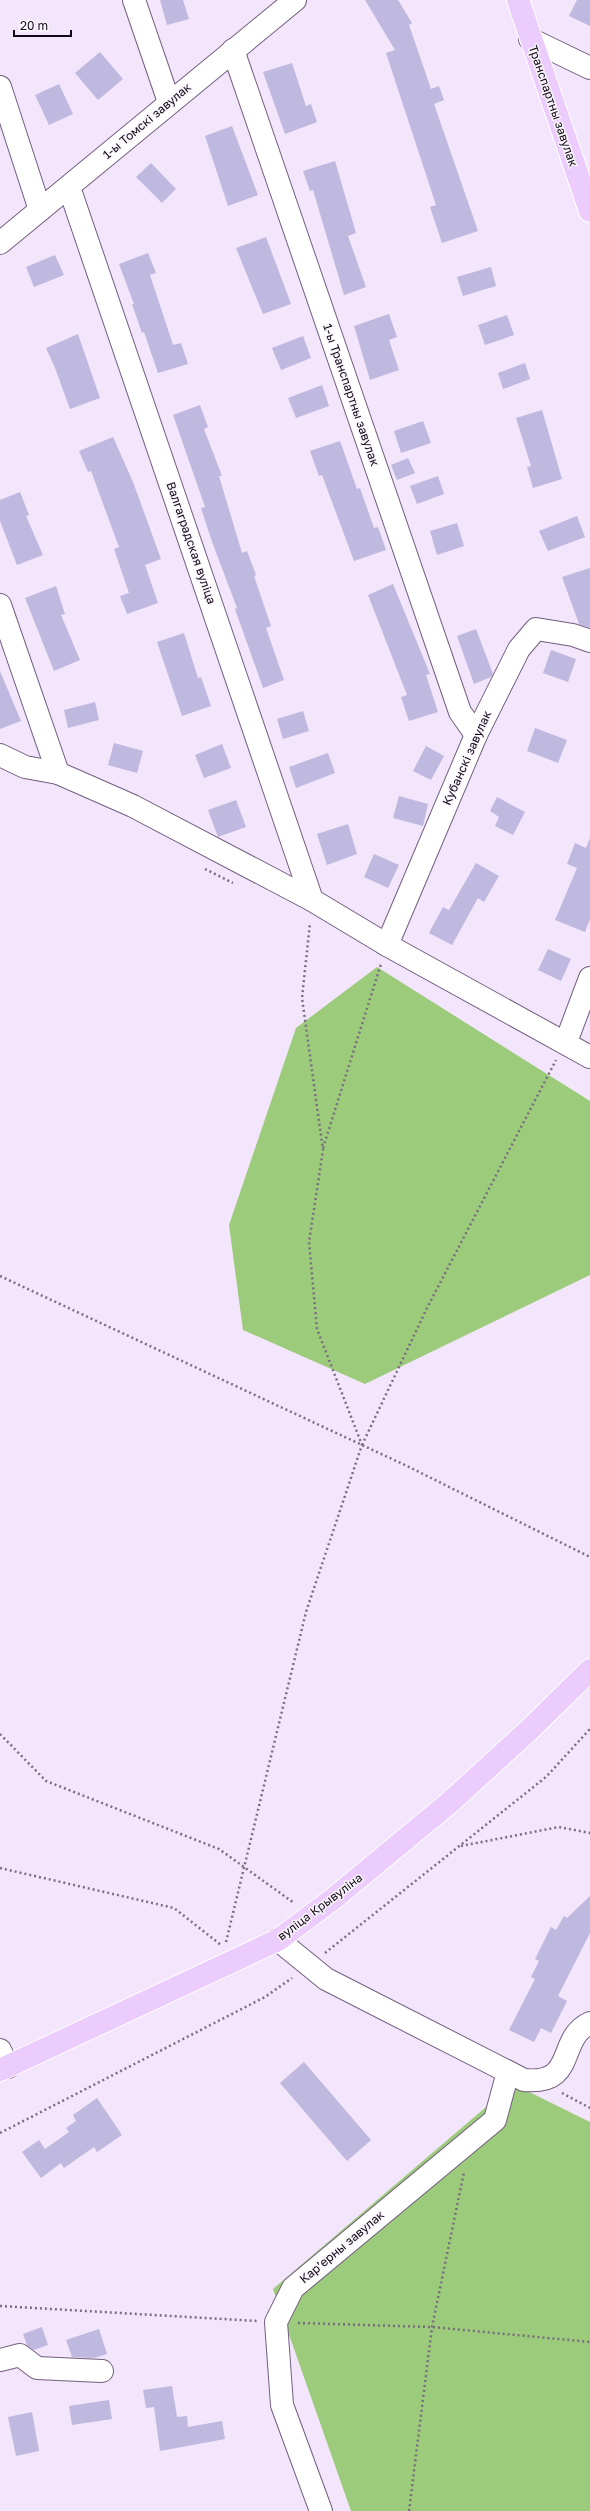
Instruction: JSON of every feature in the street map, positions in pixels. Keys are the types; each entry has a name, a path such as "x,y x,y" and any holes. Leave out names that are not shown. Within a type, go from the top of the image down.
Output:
{"main road":[{"name":"Транспартны завулак","path":"518,0 530,39 590,211"},
{"name":"вуліца Крывуліна","path":"3,2062 278,1940 313,1916 449,1803 528,1731 590,1670"}],"street":[{"path":"134,0 169,102"},
{"name":"1-ы Томскі завулак","path":"0,243 69,187 169,102 295,0"},
{"path":"530,39 590,68"},
{"name":"1-ы Транспартны завулак","path":"234,50 460,712 476,736"},
{"path":"0,87 40,210"},
{"name":"Валгаградская вуліца","path":"69,187 312,900"},
{"path":"0,605 58,773"},
{"name":"Кубанскі завулак","path":"387,945 476,736 519,649 536,629 573,635 590,642"},
{"path":"0,755 25,767 58,773 132,806 312,900 387,945 566,1042 590,1057"},
{"path":"566,1042 590,978"},
{"path":"278,1940 326,1979 524,2080 541,2082 556,2075 580,2027 590,2023"},
{"name":"Карʼерны завулак","path":"321,2511 282,2405 276,2322 293,2288 495,2120 508,2072"},
{"path":"0,2360 20,2355 37,2368 102,2371"}],"path":[{"path":"312,900 302,998 323,1150"},
{"path":"362,1445 317,1329 310,1242 323,1150 387,945"},
{"path":"0,1868 174,1908 225,1948 243,1866 306,1612 362,1445 427,1308 566,1042"},
{"path":"0,1276 362,1445 590,1557"},
{"path":"0,1734 46,1781 219,1849 313,1916"},
{"path":"458,1846 559,1827 590,1833"},
{"path":"541,2082 590,2108"},
{"path":"409,2511 432,2327 464,2171"}],"green space":[{"path":"377,967 590,1101 590,1275 365,1384 243,1330 229,1225 296,1028"},
{"path":"513,2084 590,2122 590,2511 351,2511 273,2289"}],"building":[{"path":"160,0 183,0 189,19 167,25"},
{"path":"365,0 398,0 412,23 409,25 431,89 439,86 444,100 434,104 478,231 442,243 430,207 436,205 386,53 395,50"},
{"path":"577,0 590,0 590,26 569,16"},
{"path":"100,52 123,79 98,100 75,73"},
{"path":"292,63 306,106 311,104 317,122 285,134 263,72"},
{"path":"59,84 73,114 49,125 35,95"},
{"path":"232,126 258,195 228,206 205,136"},
{"path":"335,161 356,233 348,236 366,287 344,295 313,190 310,191 303,171"},
{"path":"151,163 176,189 162,203 136,177"},
{"path":"266,237 291,304 263,314 236,248"},
{"path":"148,253 156,273 150,275 173,345 181,343 188,364 158,373 144,332 142,333 132,304 134,304 119,264"},
{"path":"55,255 64,275 34,287 26,267"},
{"path":"491,267 496,286 463,296 457,277"},
{"path":"389,314 397,337 389,340 399,370 370,380 354,326"},
{"path":"507,315 514,335 485,345 478,325"},
{"path":"78,334 100,398 70,409 46,348"},
{"path":"303,336 311,358 281,370 272,348"},
{"path":"525,363 530,379 503,389 498,373"},
{"path":"322,385 329,406 296,418 288,398"},
{"path":"200,405 208,427 204,429 222,476 219,476 242,553 247,551 256,575 254,576 271,626 266,628 284,680 263,688 235,609 237,608 211,539 201,508 205,507 173,415"},
{"path":"542,410 562,479 533,488 527,467 531,466 516,418"},
{"path":"423,421 431,443 401,453 394,431"},
{"path":"113,437 133,482 161,559 145,565 158,603 127,614 120,596 129,593 114,549 119,547 91,471 88,472 79,451"},
{"path":"340,441 357,489 360,488 374,528 378,527 386,550 354,561 322,475 319,476 310,451"},
{"path":"408,458 415,473 397,480 391,465"},
{"path":"438,476 444,494 417,504 410,486"},
{"path":"20,492 29,515 26,516 43,555 17,565 0,521 0,500"},
{"path":"577,516 585,537 548,551 539,531"},
{"path":"457,523 464,546 437,555 430,531"},
{"path":"590,568 590,628 579,624 562,577"},
{"path":"393,584 430,674 426,675 438,712 409,721 401,697 407,695 368,595"},
{"path":"56,586 65,614 61,615 80,660 54,671 25,598"},
{"path":"476,629 493,674 491,677 474,684 457,636"},
{"path":"184,633 198,678 201,677 211,706 182,716 157,642"},
{"path":"551,650 576,659 568,682 543,673"},
{"path":"0,671 21,721 0,729"},
{"path":"95,702 99,720 68,728 64,710"},
{"path":"303,711 309,731 283,739 277,719"},
{"path":"535,728 567,740 558,763 527,751"},
{"path":"114,743 143,751 137,773 108,765"},
{"path":"222,744 231,768 204,778 195,755"},
{"path":"426,746 444,756 431,780 413,771"},
{"path":"328,753 335,773 296,788 289,767"},
{"path":"399,796 428,804 423,826 393,818"},
{"path":"497,797 525,812 513,835 495,826 499,817 490,811"},
{"path":"236,800 246,827 218,837 208,810"},
{"path":"348,824 357,854 327,865 317,834"},
{"path":"590,838 590,919 585,932 555,920 577,868 567,864 575,843 586,848"},
{"path":"374,854 399,865 388,888 364,877"},
{"path":"476,863 499,876 484,902 478,898 452,945 429,933 443,907 449,910"},
{"path":"548,949 571,959 561,981 538,970"},
{"path":"590,1896 590,1933 558,1996 567,2001 551,2033 541,2028 534,2042 509,2030 535,1979 531,1977 539,1961 535,1959 551,1927 556,1930 564,1916 567,1918"},
{"path":"304,2062 371,2140 347,2161 280,2083"},
{"path":"97,2098 122,2135 97,2152 94,2147 64,2168 61,2163 41,2178 22,2152 39,2140 45,2149 69,2132 66,2128 76,2121 73,2115"},
{"path":"42,2327 48,2345 34,2350 27,2345 23,2334"},
{"path":"99,2329 107,2354 94,2358 72,2357 66,2340"},
{"path":"172,2386 177,2417 187,2416 188,2427 222,2421 225,2439 160,2451 154,2407 146,2408 143,2390"},
{"path":"109,2400 112,2419 72,2425 69,2406"},
{"path":"32,2412 39,2451 16,2456 8,2417"}]}
